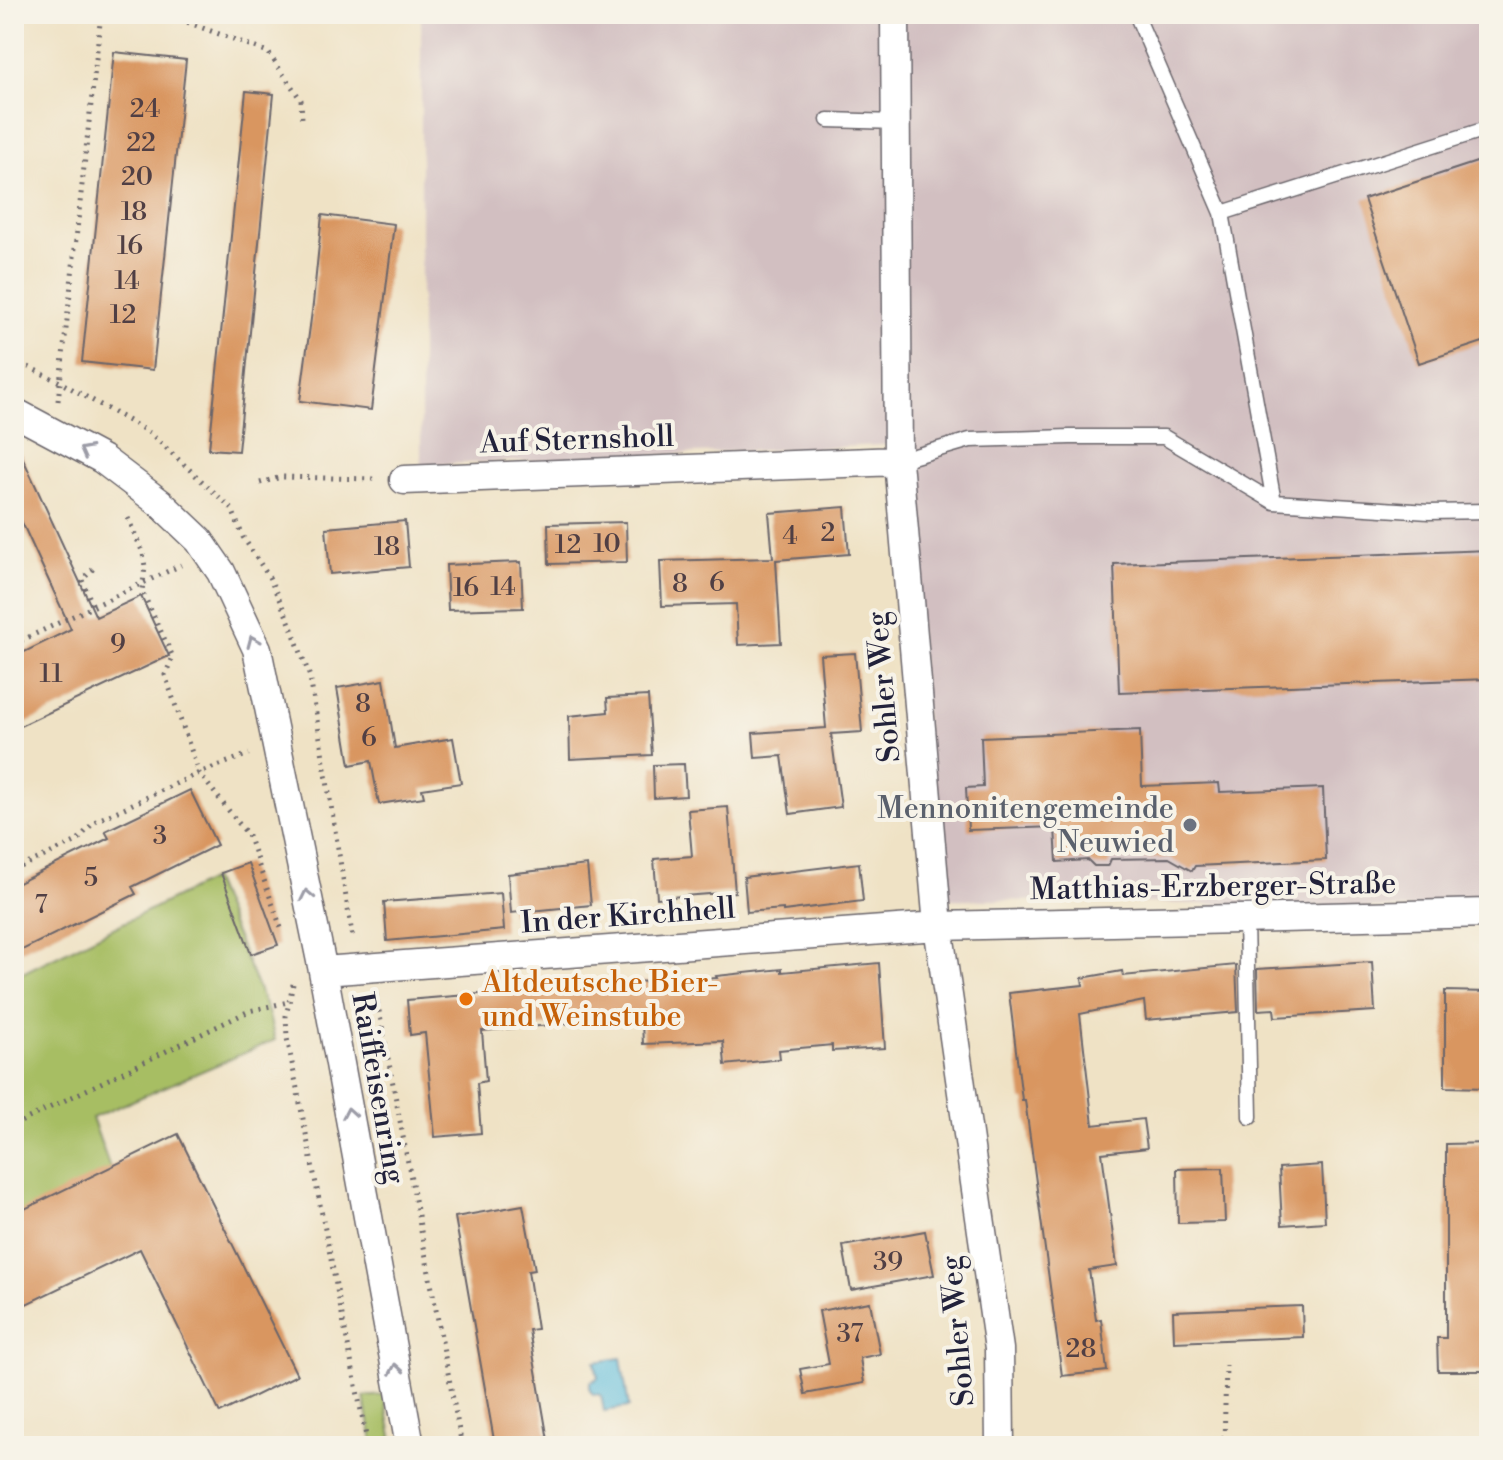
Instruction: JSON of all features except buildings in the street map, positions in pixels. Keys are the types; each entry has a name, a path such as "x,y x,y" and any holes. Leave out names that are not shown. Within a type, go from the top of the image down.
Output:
{"street":[{"name":"Sohler Weg","path":"895,14 898,461 938,926 999,1349 1000,1446"},
{"name":"Raiffeisenring","path":"14,412 102,459 160,503 199,540 221,572 257,649 323,971 410,1446"},
{"name":"Auf Sternsholl","path":"404,480 898,461"},
{"name":"Matthias-Erzberger-Straße","path":"938,926 1489,913"},
{"name":"In der Kirchhell","path":"323,971 938,926"}],"lane":[{"path":"1136,14 1222,213 1274,502"},
{"path":"828,120 896,122"},
{"path":"1222,213 1489,128"},
{"path":"898,461 970,440 1164,437 1274,502 1429,512 1489,511"},
{"path":"1246,919 1250,1117"}],"path":[{"path":"55,434 101,14"},
{"path":"165,14 268,52 301,100 302,119"},
{"path":"14,360 150,433 209,487 232,509 243,537 269,577 289,621 310,677 354,946 371,969 462,1446"},
{"path":"260,483 281,477 404,480"},
{"path":"128,517 143,553 142,591 173,657 165,675 199,773 248,835 284,938"},
{"path":"14,644 208,552"},
{"path":"93,569 82,580 93,606"},
{"path":"14,870 77,841 94,822 199,773 276,743"},
{"path":"292,976 293,987 286,1016 287,1038 368,1446"},
{"path":"14,1125 249,1011 288,1002"},
{"path":"1224,1446 1226,1365"}],"shaded area":[{"path":"421,14 1489,14 1489,910 938,899 906,444 421,465"}],"green space":[{"path":"212,879 268,1012 275,1040 92,1118 111,1171 14,1217 14,977"},
{"path":"384,1395 394,1446 374,1446 364,1397"}],"water":[{"path":"621,1358 629,1407 604,1411 601,1395 593,1394 590,1390 590,1382 598,1378 595,1362"}],"place":[{"name":"Mennonitengemeinde Neuwied","path":"1190,825"},
{"name":"Altdeutsche Bier- und Weinstube","path":"466,999"}]}
